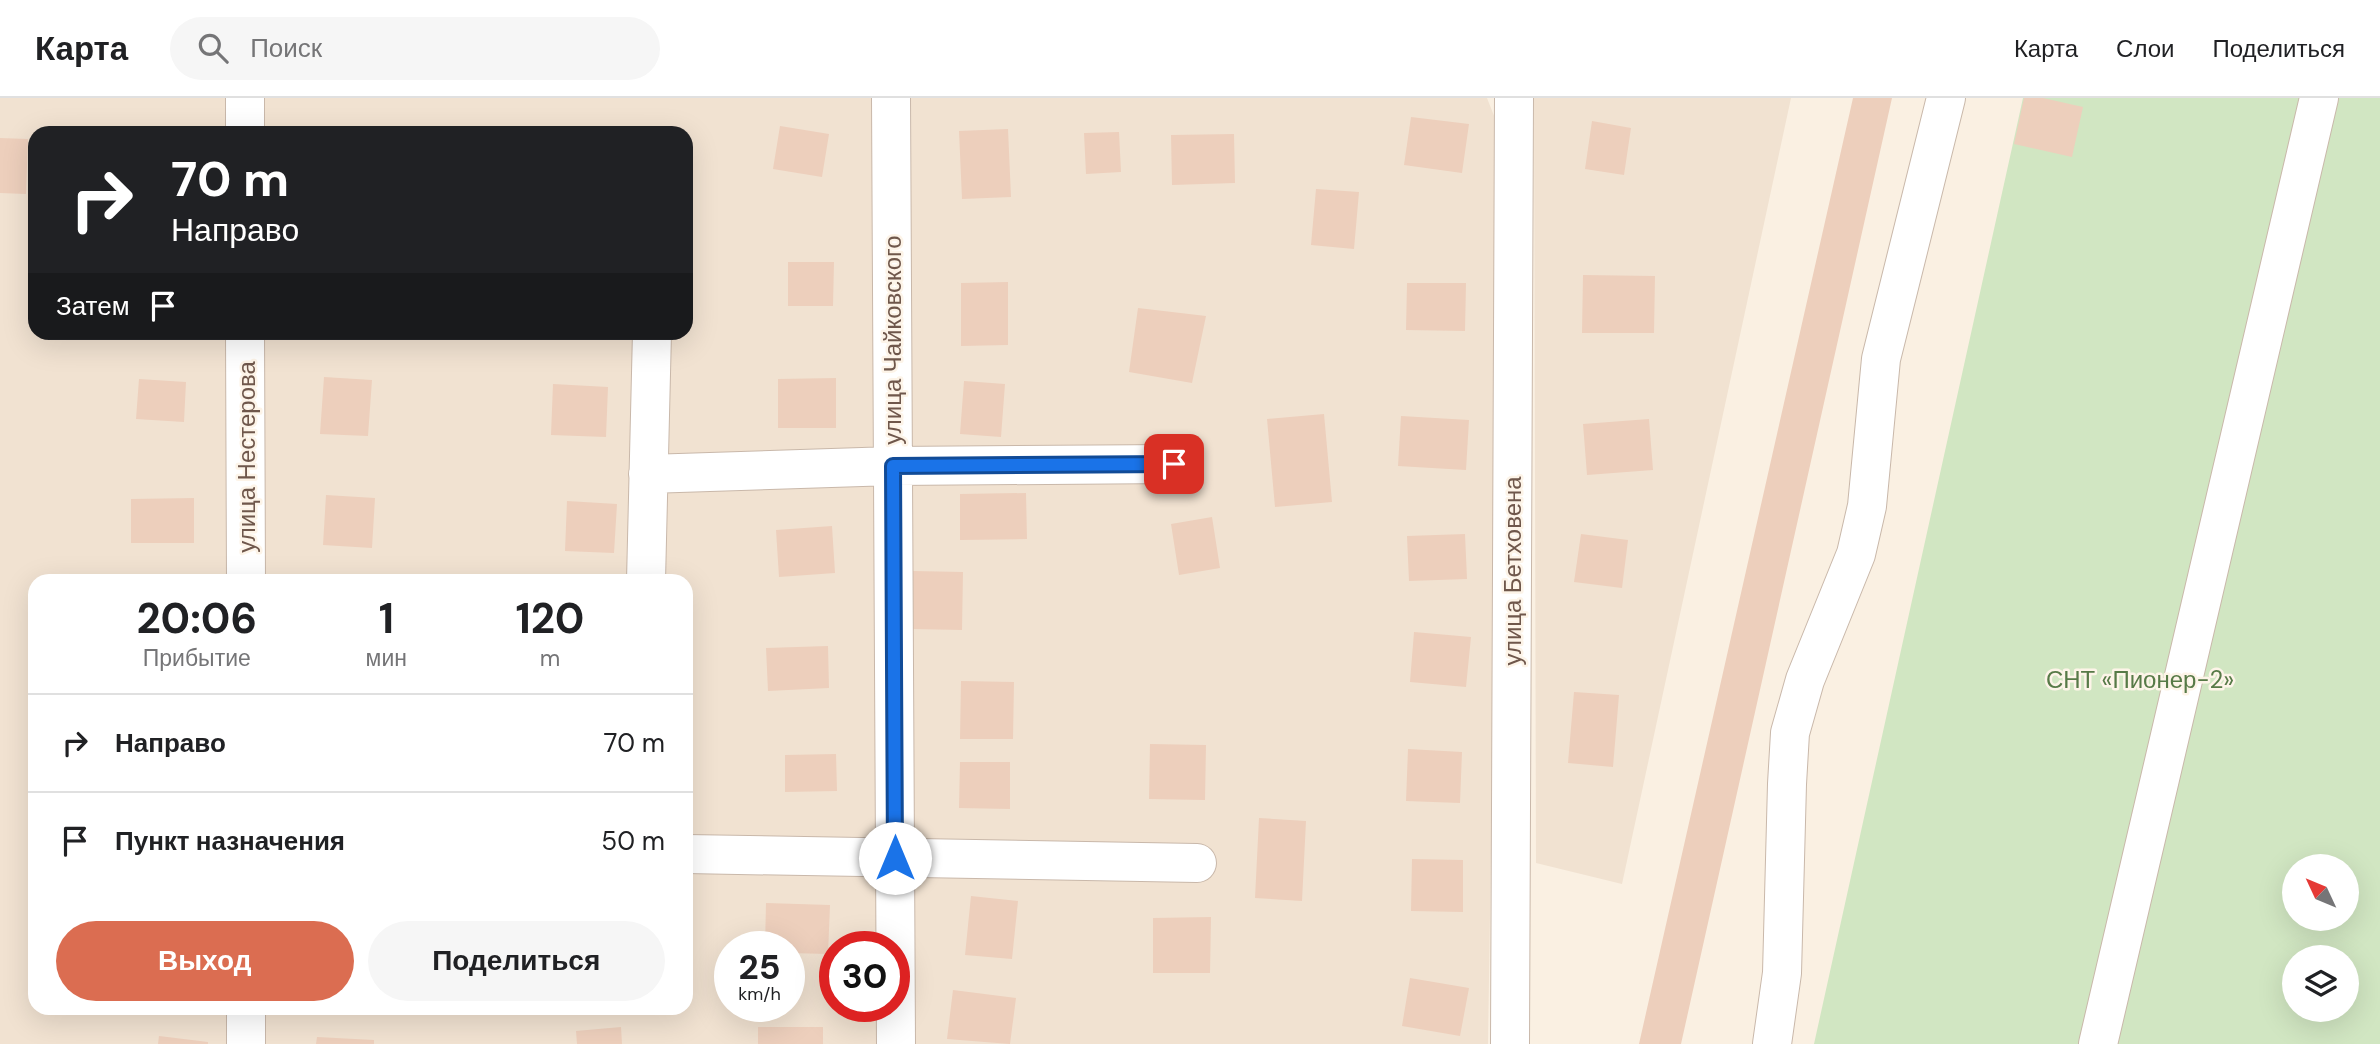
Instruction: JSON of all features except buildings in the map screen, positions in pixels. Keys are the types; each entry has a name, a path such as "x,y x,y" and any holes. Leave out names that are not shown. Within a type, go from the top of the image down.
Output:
{"street":[{"path":"245,98 245,126"},
{"name":"улица Чайковского","path":"891,98 896,1044"},
{"name":"улица Бетховена","path":"1510,1044 1514,98"},
{"path":"1772,1044 1782,973 1790,733 1805,680 1856,554 1867,506 1881,359 1946,98"},
{"path":"2098,1044 2319,98"},
{"name":"улица Нестерова","path":"246,340 246,574"},
{"path":"646,574 652,340"},
{"path":"648,474 893,466 1174,464"},
{"path":"693,854 1197,863"},
{"path":"246,1015 246,1044"}],"shaded area":[{"path":"0,98 1487,98 1502,136 1488,1044 0,1044"},
{"path":"1534,98 1791,98 1622,884 1536,863"}],"green space":[{"name":"СНТ «Пионер-2»","path":"2023,98 2380,98 2380,1044 1814,1044"}],"route":[{"path":"895,858 893,466 1174,464"}]}
